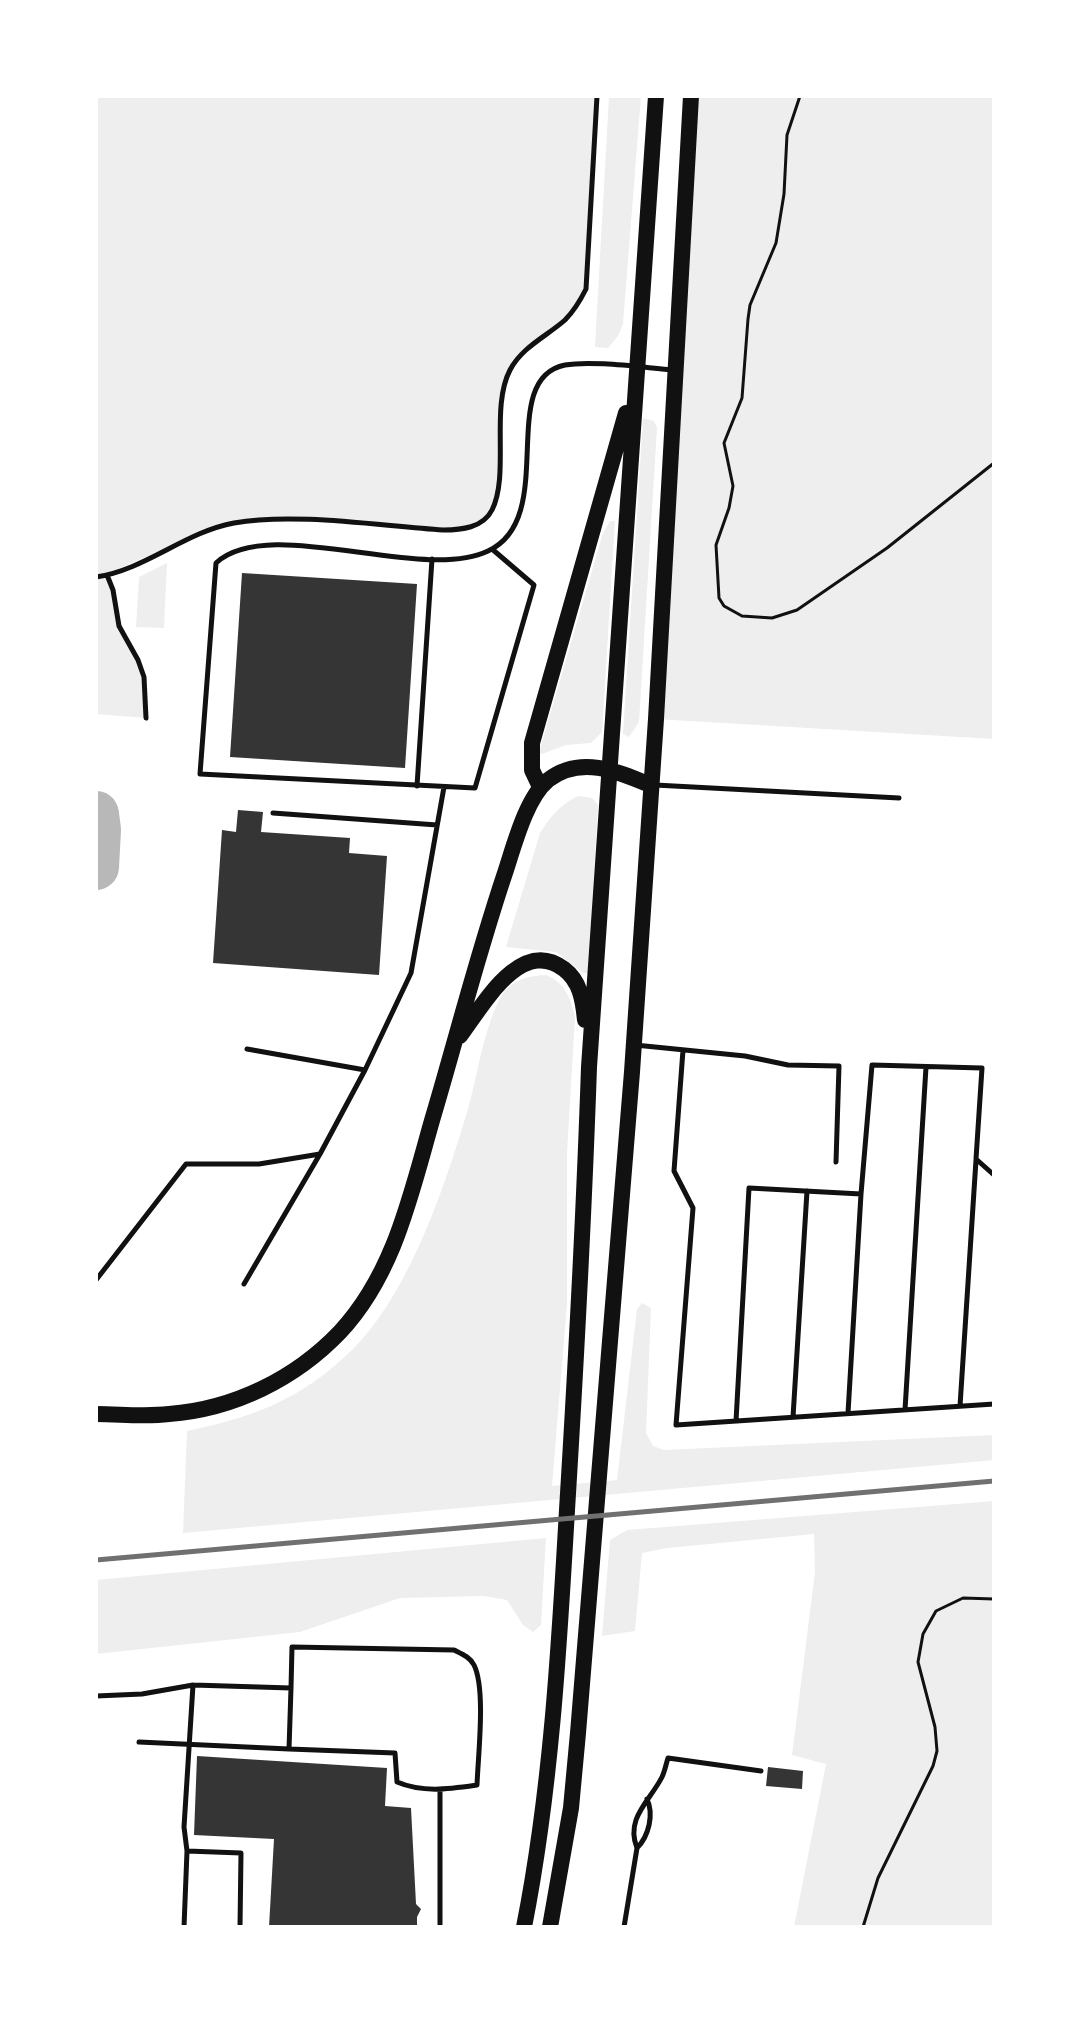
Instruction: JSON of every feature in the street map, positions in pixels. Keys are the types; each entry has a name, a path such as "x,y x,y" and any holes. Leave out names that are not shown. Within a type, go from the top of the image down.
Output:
{"main road":[{"path":"524,1927 544,1810 556,1678 583,1231 589,1067 656,96"},
{"path":"550,1927 571,1808 634,1045 691,96"},
{"path":"540,787 532,770 532,743 636,374"},
{"path":"96,1414 166,1415 221,1405 274,1383 320,1351 340,1332 376,1284 390,1256 502,881 540,787 568,770 609,768 650,785"},
{"path":"454,1044 508,975 524,963 547,961 569,973 582,995 589,1067"}],"lane":[{"path":"96,577 107,575 201,532 234,523 293,520 465,530 481,522 492,511 497,486 502,394 510,370 531,346 565,319 586,289 597,96"},
{"path":"492,549 534,585 475,788 200,774 216,563 227,553 246,546 300,547 432,559 467,559 492,549 502,544 511,533 523,504 532,401 542,377 565,365 636,374 675,370"},
{"path":"417,786 432,559"},
{"path":"107,575 113,590 119,626 144,677 146,718"},
{"path":"650,785 899,798"},
{"path":"244,1284 320,1154 365,1070 411,973 444,787"},
{"path":"273,813 437,825"},
{"path":"634,1045 745,1056 788,1065 839,1066 836,1162"},
{"path":"247,1049 365,1070"},
{"path":"683,1050 674,1171 693,1208 676,1425 994,1404"},
{"path":"848,1413 872,1065 982,1068 960,1406"},
{"path":"905,1410 926,1067"},
{"path":"96,1280 186,1164 259,1164 320,1154"},
{"path":"976,1159 994,1175"},
{"path":"736,1421 749,1188 861,1194"},
{"path":"793,1417 807,1191"},
{"path":"139,1742 289,1749 395,1753 397,1782 411,1788 440,1790 477,1785 480,1687 474,1665 454,1650 292,1647 289,1749"},
{"path":"184,1927 187,1851 184,1827 193,1685"},
{"path":"96,1696 142,1694 193,1685 291,1688"},
{"path":"624,1927 637,1848 633,1838 640,1806 663,1776 668,1758 761,1771"},
{"path":"440,1790 440,1927"},
{"path":"637,1848 645,1841 652,1810 647,1799"},
{"path":"187,1851 241,1853 240,1927"}],"path":[{"path":"800,96 787,135 784,194 776,243 750,305 742,398 724,443 733,486 716,545 719,598 724,606 742,616 772,618 797,610 887,548 994,463"},
{"path":"863,1927 878,1878 933,1766 937,1751 935,1727 918,1662 923,1634 936,1611 963,1598 994,1599"}],"shaded area":[{"path":"96,96 597,96 586,289 565,319 540,338 510,370 502,394 497,486 492,511 481,522 465,530 293,520 234,523 201,532 107,574 119,626 144,677 146,718 96,714"},
{"path":"609,96 641,96 623,324 608,348 595,347"},
{"path":"691,96 994,96 994,739 656,719"},
{"path":"643,418 654,421 657,428 639,722 629,737 623,734"},
{"path":"610,521 615,521 602,732 591,743 566,745 542,754 539,752 603,533"},
{"path":"167,563 164,628 136,627 139,577"},
{"path":"578,796 592,798 598,805 588,973 583,973 556,952 506,947 540,833 556,812"},
{"path":"546,975 558,982 566,992 575,1017 567,1153 567,1304 552,1486 617,1480 637,1309 642,1303 651,1308 646,1433 653,1446 664,1450 994,1435 994,1460 183,1533 187,1431 256,1412 296,1393 334,1366 373,1325 408,1268 437,1204 468,1109 489,1025 500,998 520,980"},
{"path":"994,1501 994,1927 794,1927 826,1764 792,1755 815,1572 814,1534 642,1553 635,1631 602,1636 610,1540 627,1530"},
{"path":"546,1538 541,1625 533,1632 523,1625 507,1600 484,1596 400,1598 300,1632 96,1654 96,1580"}],"building":[{"path":"242,573 417,584 405,768 230,757"},
{"path":"238,810 263,812 261,832 350,838 349,853 387,856 379,975 213,963 222,830 236,832"},
{"path":"197,1756 387,1768 385,1806 411,1808 416,1904 421,1909 417,1927 269,1927 274,1839 194,1835"},
{"path":"768,1767 803,1771 802,1789 766,1786"}],"taxiway":[{"path":"96,814 96,867"}],"railway":[{"path":"96,1560 994,1481"}]}
